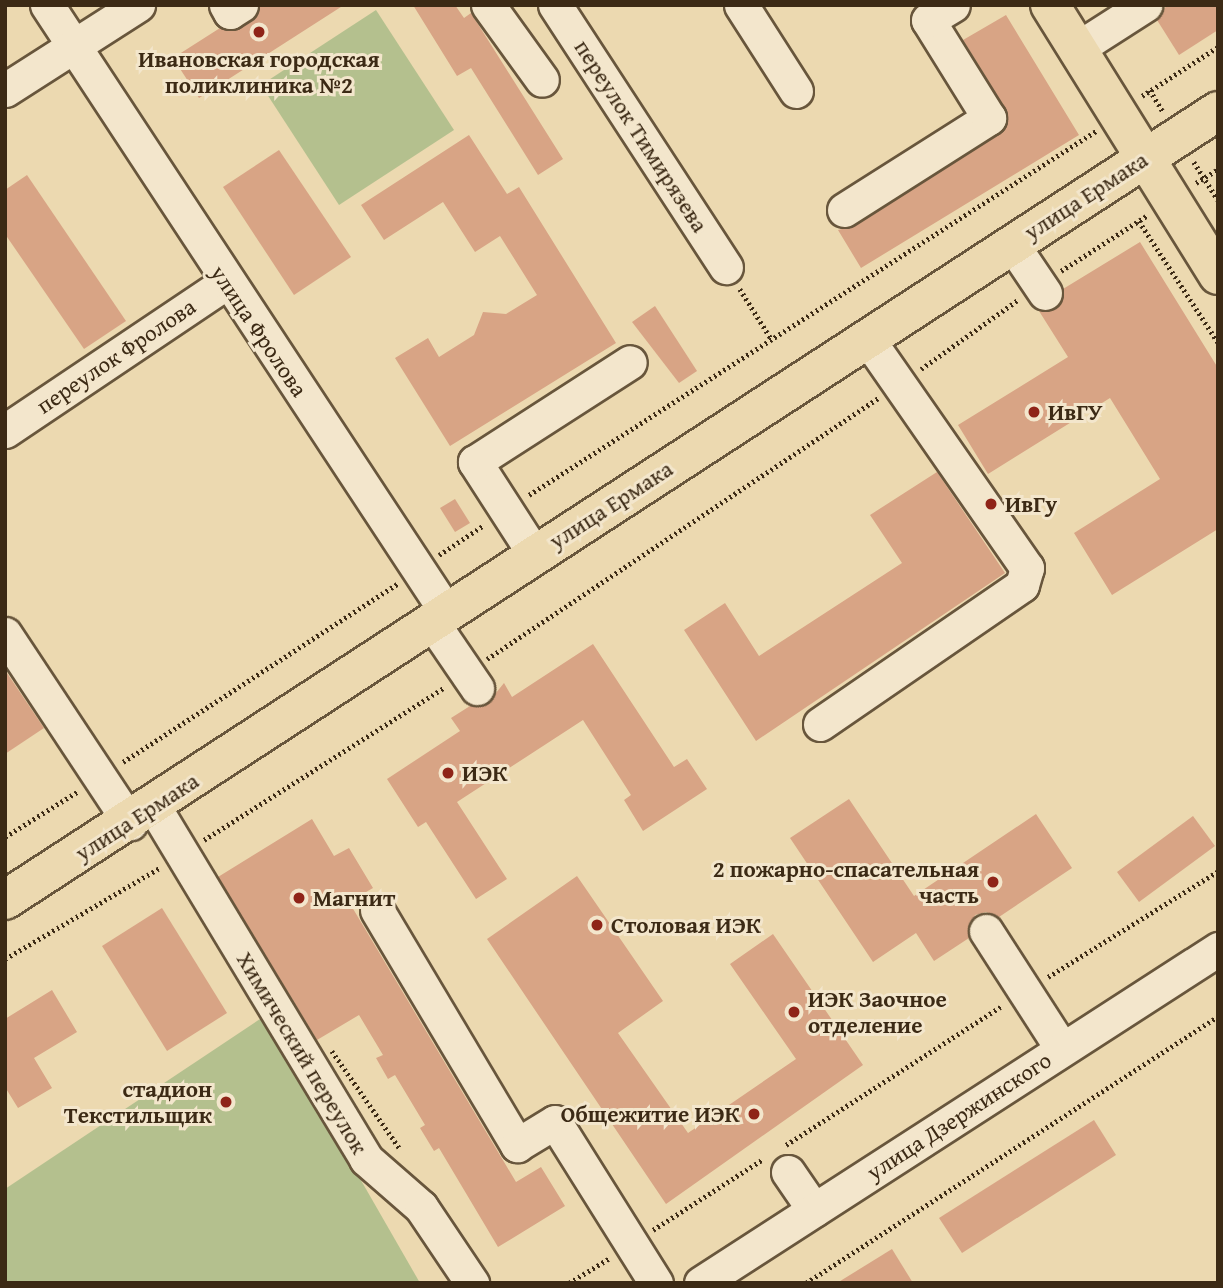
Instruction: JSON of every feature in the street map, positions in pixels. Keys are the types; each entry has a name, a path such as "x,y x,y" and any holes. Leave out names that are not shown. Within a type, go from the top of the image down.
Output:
{"main road":[{"path":"1050,5 1218,275"},
{"name":"улица Ермака","path":"5,900 142,815 439,617 1218,111"}],"street":[{"path":"5,68 61,28 103,5"},
{"path":"5,90 61,28 138,5"},
{"path":"226,5 230,12 241,5"},
{"path":"488,5 542,80"},
{"name":"переулок Тимирязева","path":"555,5 726,267"},
{"path":"741,5 796,91"},
{"path":"844,210 989,118 928,20 953,5"},
{"path":"1077,48 1145,5"},
{"name":"улица Фролова","path":"61,28 418,569 471,681"},
{"path":"1012,244 1042,289"},
{"name":"переулок Фролова","path":"5,431 227,282"},
{"path":"820,724 1022,585 1027,568 867,338"},
{"path":"536,555 475,462 630,362"},
{"name":"Химический переулок","path":"5,634 100,777 182,854 366,1159 421,1207 472,1283"},
{"path":"377,910 517,1145 555,1122 656,1283"},
{"path":"986,931 1062,1049"},
{"name":"улица Дзержинского","path":"701,1283 1218,948"},
{"path":"780,1158 814,1210"}],"path":[{"path":"5,837 1118,115 1218,47"},
{"path":"1195,162 1218,200"},
{"path":"5,959 471,681 900,383 1218,169"},
{"path":"1139,221 1218,342"},
{"path":"726,267 772,340"},
{"path":"569,1283 780,1158 1025,991 1218,871"},
{"path":"806,1283 1218,1016"}],"green space":[{"path":"376,10 454,130 339,205 261,85"},
{"name":"стадион Текстильщик","path":"266,1015 420,1283 5,1283 5,1189"}],"building":[{"name":"Ивановская городская поликлиника №2","path":"260,5 344,5 199,98 173,58 220,28 240,28"},
{"path":"413,5 455,5 464,18 471,13 563,159 538,175 471,68 457,76"},
{"path":"1167,5 1218,5 1218,30 1179,55 1157,20"},
{"path":"1006,15 1079,135 861,268 838,230 854,226 1006,128 1005,108 963,40"},
{"path":"469,135 507,194 519,187 616,343 450,446 395,358 428,338 439,357 474,335 483,312 506,314 537,295 500,236 475,252 443,202 384,240 361,205"},
{"path":"279,150 351,257 294,295 223,187"},
{"path":"27,175 126,321 84,349 5,234 5,190"},
{"name":"ИвГУ","path":"1140,242 1218,368 1218,529 1112,595 1074,533 1160,479 1110,398 988,474 958,425 1068,357 1039,311 1056,309 1063,289"},
{"path":"655,306 697,371 679,383 632,322"},
{"name":"ИвГУ","path":"937,472 1005,573 756,741 684,630 725,603 759,656 902,563 870,515"},
{"path":"455,499 470,523 455,532 440,508"},
{"name":"ИЭК","path":"593,644 674,767 687,759 707,789 643,831 624,800 631,795 583,720 457,802 507,879 476,899 426,822 418,827 387,779 460,731 451,718 470,706 487,704 504,683 512,697"},
{"path":"5,670 44,728 5,754"},
{"name":"2 пожарно-спасательная часть","path":"849,799 914,896 1036,814 1072,868 999,917 986,912 975,915 969,938 934,961 916,933 873,962 790,838"},
{"path":"1193,816 1215,846 1139,902 1117,872"},
{"path":"312,819 334,856 349,848 373,888 349,902 516,1182 541,1167 565,1206 498,1247 439,1148 434,1151 420,1128 425,1125 395,1075 388,1079 376,1058 383,1055 359,1015 317,1040 218,877"},
{"path":"577,876 663,1001 618,1033 688,1133 796,1059 730,964 773,934 863,1065 666,1204 487,939"},
{"path":"162,908 227,1013 167,1051 102,946"},
{"path":"52,990 77,1032 34,1058 52,1088 18,1108 5,1087 5,1019"},
{"path":"1094,1120 1116,1155 962,1253 939,1218"},
{"path":"892,1249 913,1283 837,1283"}],"place":[{"name":"Ивановская городская поликлиника №2","path":"259,32"},
{"name":"ИвГУ","path":"1034,412"},
{"name":"ИвГу","path":"991,504"},
{"name":"ИЭК","path":"448,773"},
{"name":"2 пожарно-спасательная часть","path":"993,882"},
{"name":"Магнит","path":"299,898"},
{"name":"Столовая ИЭК","path":"597,925"},
{"name":"ИЭК Заочное отделение","path":"794,1012"},
{"name":"стадион Текстильщик","path":"226,1102"},
{"name":"Общежитие ИЭК","path":"754,1114"}]}
